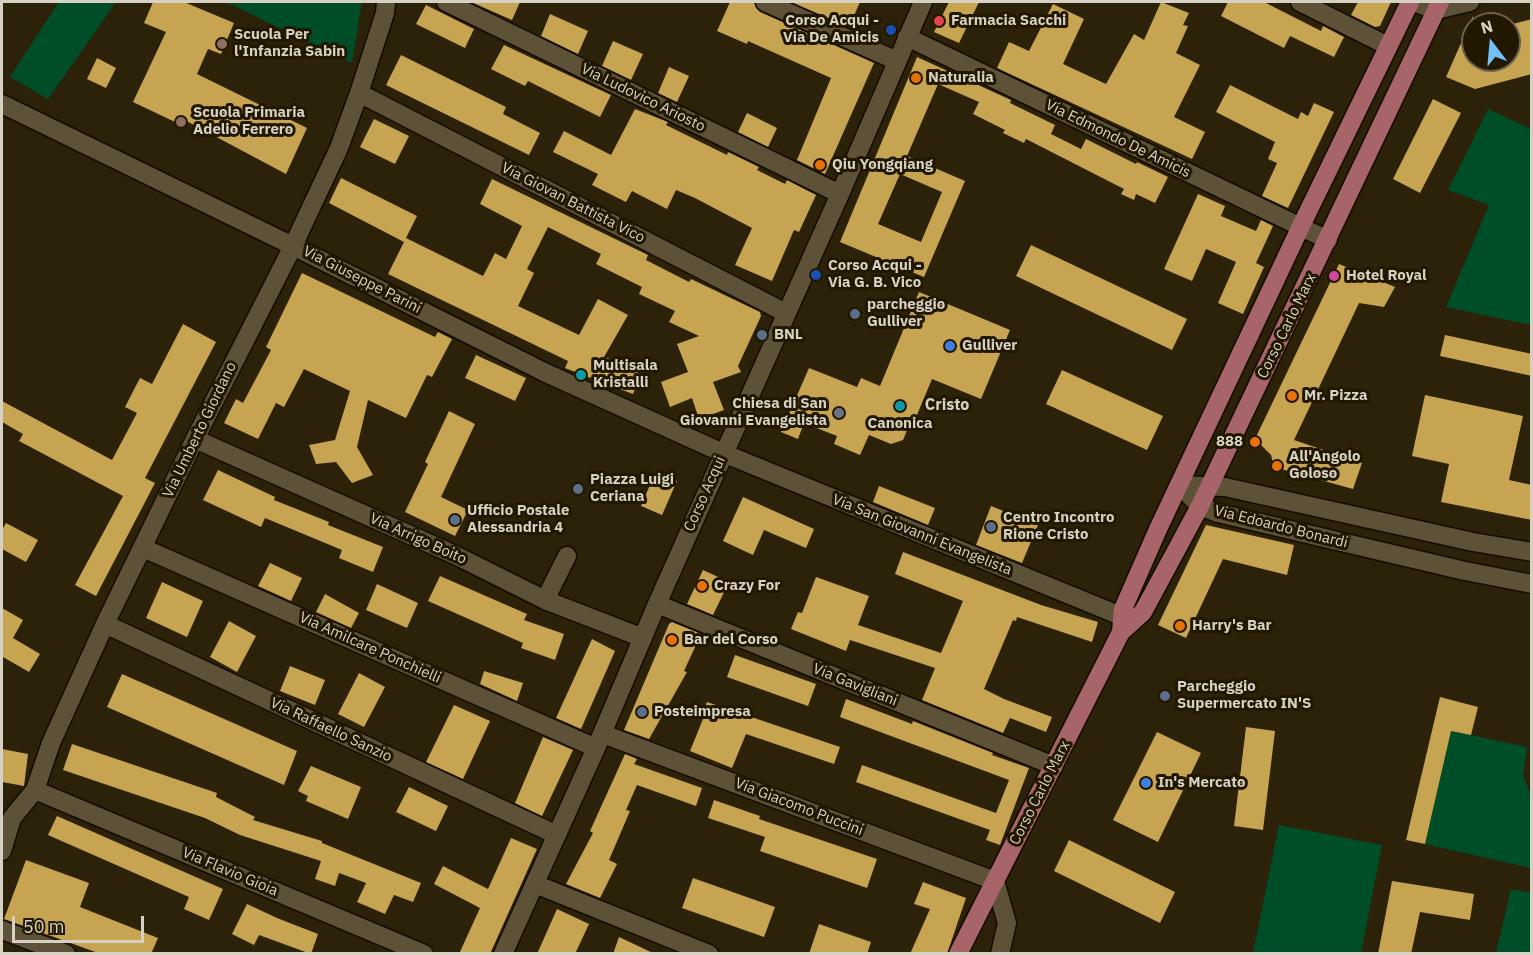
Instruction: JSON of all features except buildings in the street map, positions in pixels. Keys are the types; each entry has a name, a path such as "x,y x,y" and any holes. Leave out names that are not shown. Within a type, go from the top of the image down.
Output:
{"main road":[{"name":"Corso Carlo Marx","path":"958,954 1054,766 1121,624 1142,567 1179,485 1301,226 1411,2"},
{"name":"Corso Carlo Marx","path":"1121,624 1143,612 1200,506 1438,6"}],"street":[{"name":"Via Umberto Giordano","path":"2,851 12,818 35,790 51,743 105,624 195,439 293,246 339,148 385,13 386,2"},
{"name":"Via Ludovico Ariosto","path":"446,2 840,194"},
{"path":"765,2 897,61"},
{"name":"Corso Acqui","path":"503,954 600,741 723,453 924,2"},
{"path":"1300,2 1389,46"},
{"path":"1411,2 1438,6 1470,2"},
{"name":"Via Edmondo De Amicis","path":"907,37 1328,240"},
{"name":"Via Giovan Battista Vico","path":"359,93 786,313"},
{"name":"Via Giuseppe Parini","path":"2,104 546,373 723,453"},
{"name":"Via Arrigo Boito","path":"195,439 455,555 545,600 643,638"},
{"name":"Via San Giovanni Evangelista","path":"723,453 1121,624"},
{"name":"Via Edoardo Bonardi","path":"1179,485 1225,487 1473,542 1532,552"},
{"name":"Via Edoardo Bonardi","path":"1179,485 1200,506 1218,513 1532,584"},
{"name":"Via Amilcare Ponchielli","path":"143,548 600,741"},
{"path":"545,600 567,556"},
{"name":"Via Gavigliani","path":"657,604 1054,766"},
{"name":"Via Raffaello Sanzio","path":"105,624 557,835"},
{"name":"Via Giacomo Puccini","path":"600,741 995,881"},
{"name":"Via Flavio Gioia","path":"35,790 424,954"},
{"path":"995,881 1007,923 1000,954"},
{"path":"535,884 708,954"},
{"path":"2,930 66,954"}],"green space":[{"path":"59,2 116,2 48,99 10,77"},
{"path":"226,2 362,2 352,63"},
{"path":"1488,109 1531,129 1531,325 1446,307 1489,205 1448,190"},
{"path":"1451,731 1527,747 1523,775 1531,796 1531,868 1425,844"},
{"path":"1279,825 1382,845 1361,953 1253,953"},
{"path":"1511,889 1531,893 1531,953 1496,953"}],"place":[{"name":"Farmacia Sacchi","path":"939,21"},
{"name":"Corso Acqui - Via De Amicis","path":"891,30"},
{"name":"Scuola Per l'Infanzia Sabin","path":"222,44"},
{"name":"Naturalia","path":"916,78"},
{"name":"Scuola Primaria Adelio Ferrero","path":"181,122"},
{"name":"Qiu Yongqiang","path":"820,165"},
{"name":"Corso Acqui - Via G. B. Vico","path":"816,275"},
{"name":"Hotel Royal","path":"1334,276"},
{"name":"parcheggio Gulliver","path":"855,314"},
{"name":"BNL","path":"762,335"},
{"name":"Gulliver","path":"950,346"},
{"name":"Multisala Kristalli","path":"581,375"},
{"name":"Mr. Pizza","path":"1292,396"},
{"name":"Canonica","path":"900,406"},
{"name":"Chiesa di San Giovanni Evangelista","path":"839,413"},
{"name":"888","path":"1255,442"},
{"name":"All'Angolo Goloso","path":"1277,466"},
{"name":"Piazza Luigi Ceriana","path":"578,489"},
{"name":"Ufficio Postale Alessandria 4","path":"455,520"},
{"name":"Centro Incontro Rione Cristo","path":"991,527"},
{"name":"Crazy For","path":"702,586"},
{"name":"Harry's Bar","path":"1180,626"},
{"name":"Bar del Corso","path":"672,640"},
{"name":"Parcheggio Supermercato IN'S","path":"1165,696"},
{"name":"Posteimpresa","path":"642,712"},
{"name":"In's Mercato","path":"1146,783"}],"district":[{"name":"Cristo","path":"947,405"}]}
